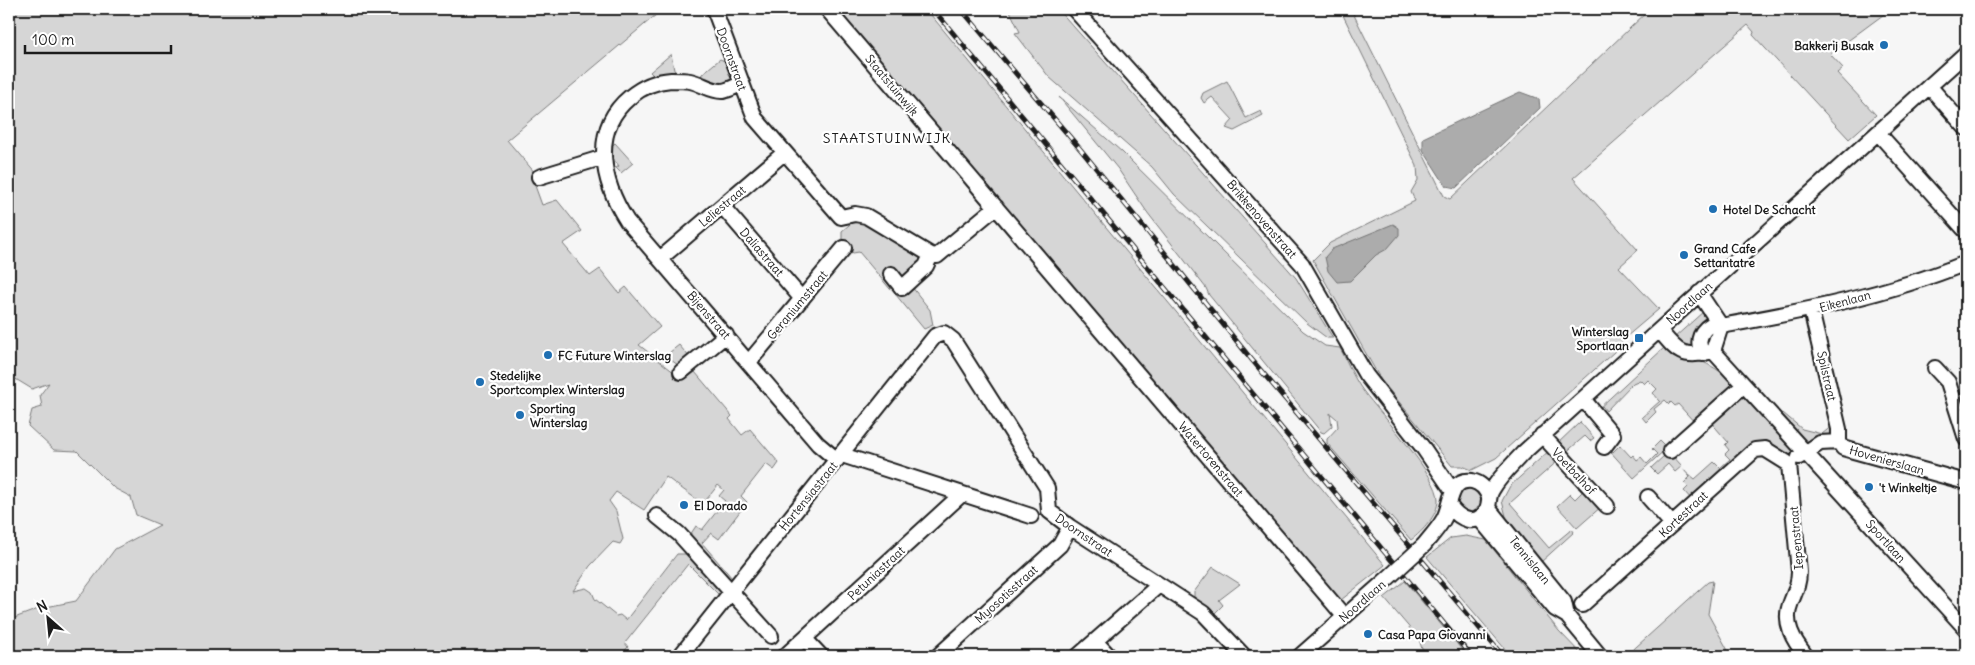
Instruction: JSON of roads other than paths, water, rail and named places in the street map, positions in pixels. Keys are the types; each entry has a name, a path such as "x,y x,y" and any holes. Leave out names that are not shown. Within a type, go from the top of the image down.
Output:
{"street":[{"name":"Doornstraat","path":"714,9 751,110 784,153 840,217 855,214 866,216 930,255"},
{"name":"Staatstuinwijk","path":"827,9 1077,302"},
{"name":"Brikkenovenstraat","path":"1074,9 1302,264 1366,376 1424,449 1457,486"},
{"name":"Noordlaan","path":"1485,507 1499,480 1523,453 1966,53"},
{"name":"Bijenstraat","path":"741,84 722,91 690,81 671,80 652,83 636,91 622,103 608,124 603,144 610,187 617,205 628,221 818,444 839,457 1031,516"},
{"path":"1929,86 1966,128"},
{"path":"1878,133 1966,231"},
{"name":"Leliestraat","path":"661,258 784,153"},
{"path":"539,177 604,157"},
{"name":"Daliastraat","path":"722,206 802,299"},
{"path":"891,274 902,288 926,266 930,255 937,256 996,207"},
{"name":"Geraniumstraat","path":"749,362 844,248"},
{"name":"Eikenlaan","path":"1708,352 1699,345 1702,331 1715,323 1721,326 1811,310 1902,286 1966,263"},
{"path":"1699,294 1721,326"},
{"name":"Watertorenstraat","path":"1077,302 1344,616"},
{"name":"Spilstraat","path":"1811,310 1839,429 1839,442"},
{"path":"1659,330 1678,352 1689,356 1708,352 1744,385 1806,452 1789,464"},
{"name":"Doornstraat","path":"935,336 944,334 953,340 1048,488 1049,511 1070,528 1203,613 1244,656"},
{"path":"681,372 726,335"},
{"name":"Hortensiastraat","path":"680,656 935,336"},
{"path":"1936,368 1948,382 1966,439"},
{"path":"1670,451 1744,385"},
{"path":"1583,398 1613,435 1604,447"},
{"name":"Voetbalhof","path":"1542,436 1607,506"},
{"name":"Hovenierslaan","path":"1806,452 1820,443 1839,442"},
{"name":"Hovenierslaan","path":"1816,463 1839,442"},
{"name":"Hovenierslaan","path":"1839,442 1843,448 1966,482"},
{"name":"Kortestraat","path":"1582,605 1755,450 1765,449 1789,464"},
{"name":"Sportlaan","path":"1806,452 1966,629"},
{"name":"Noordlaan","path":"1476,482 1523,453"},
{"name":"Iepenstraat","path":"1789,464 1799,582 1790,604 1788,620 1792,637 1806,656"},
{"path":"1450,506 1461,518 1468,521 1485,507 1483,486 1476,482 1457,486"},
{"name":"Noordlaan","path":"1424,545 1443,521 1457,486"},
{"name":"Petuniastraat","path":"788,654 962,494"},
{"path":"1648,497 1672,524"},
{"name":"Tennislaan","path":"1485,507 1554,609 1567,616 1600,656"},
{"path":"657,516 679,534 771,636"},
{"name":"Noordlaan","path":"1300,656 1424,545 1461,518"},
{"name":"Myosotisstraat","path":"938,656 1060,545 1070,528"},
{"path":"1078,656 1159,585"},
{"path":"805,639 821,656"},
{"path":"1095,641 1109,656"}],"railway":[{"path":"933,9 1471,656"},
{"path":"961,9 1081,150 1252,360 1503,656"}],"place":[{"name":"Bakkerij Busak","path":"1884,45"},
{"name":"Hotel De Schacht","path":"1713,209"},
{"name":"Grand Cafe Settantatre","path":"1684,255"},
{"name":"Winterslag Sportlaan","path":"1639,338"},
{"name":"FC Future Winterslag","path":"548,355"},
{"name":"Stedelijke Sportcomplex Winterslag","path":"480,382"},
{"name":"Sporting Winterslag","path":"520,415"},
{"name":"'t Winkeltje","path":"1869,487"},
{"name":"El Dorado","path":"684,505"},
{"name":"Casa Papa Giovanni","path":"1368,634"}],"district":[{"name":"STAATSTUINWIJK","path":"887,138"}]}
